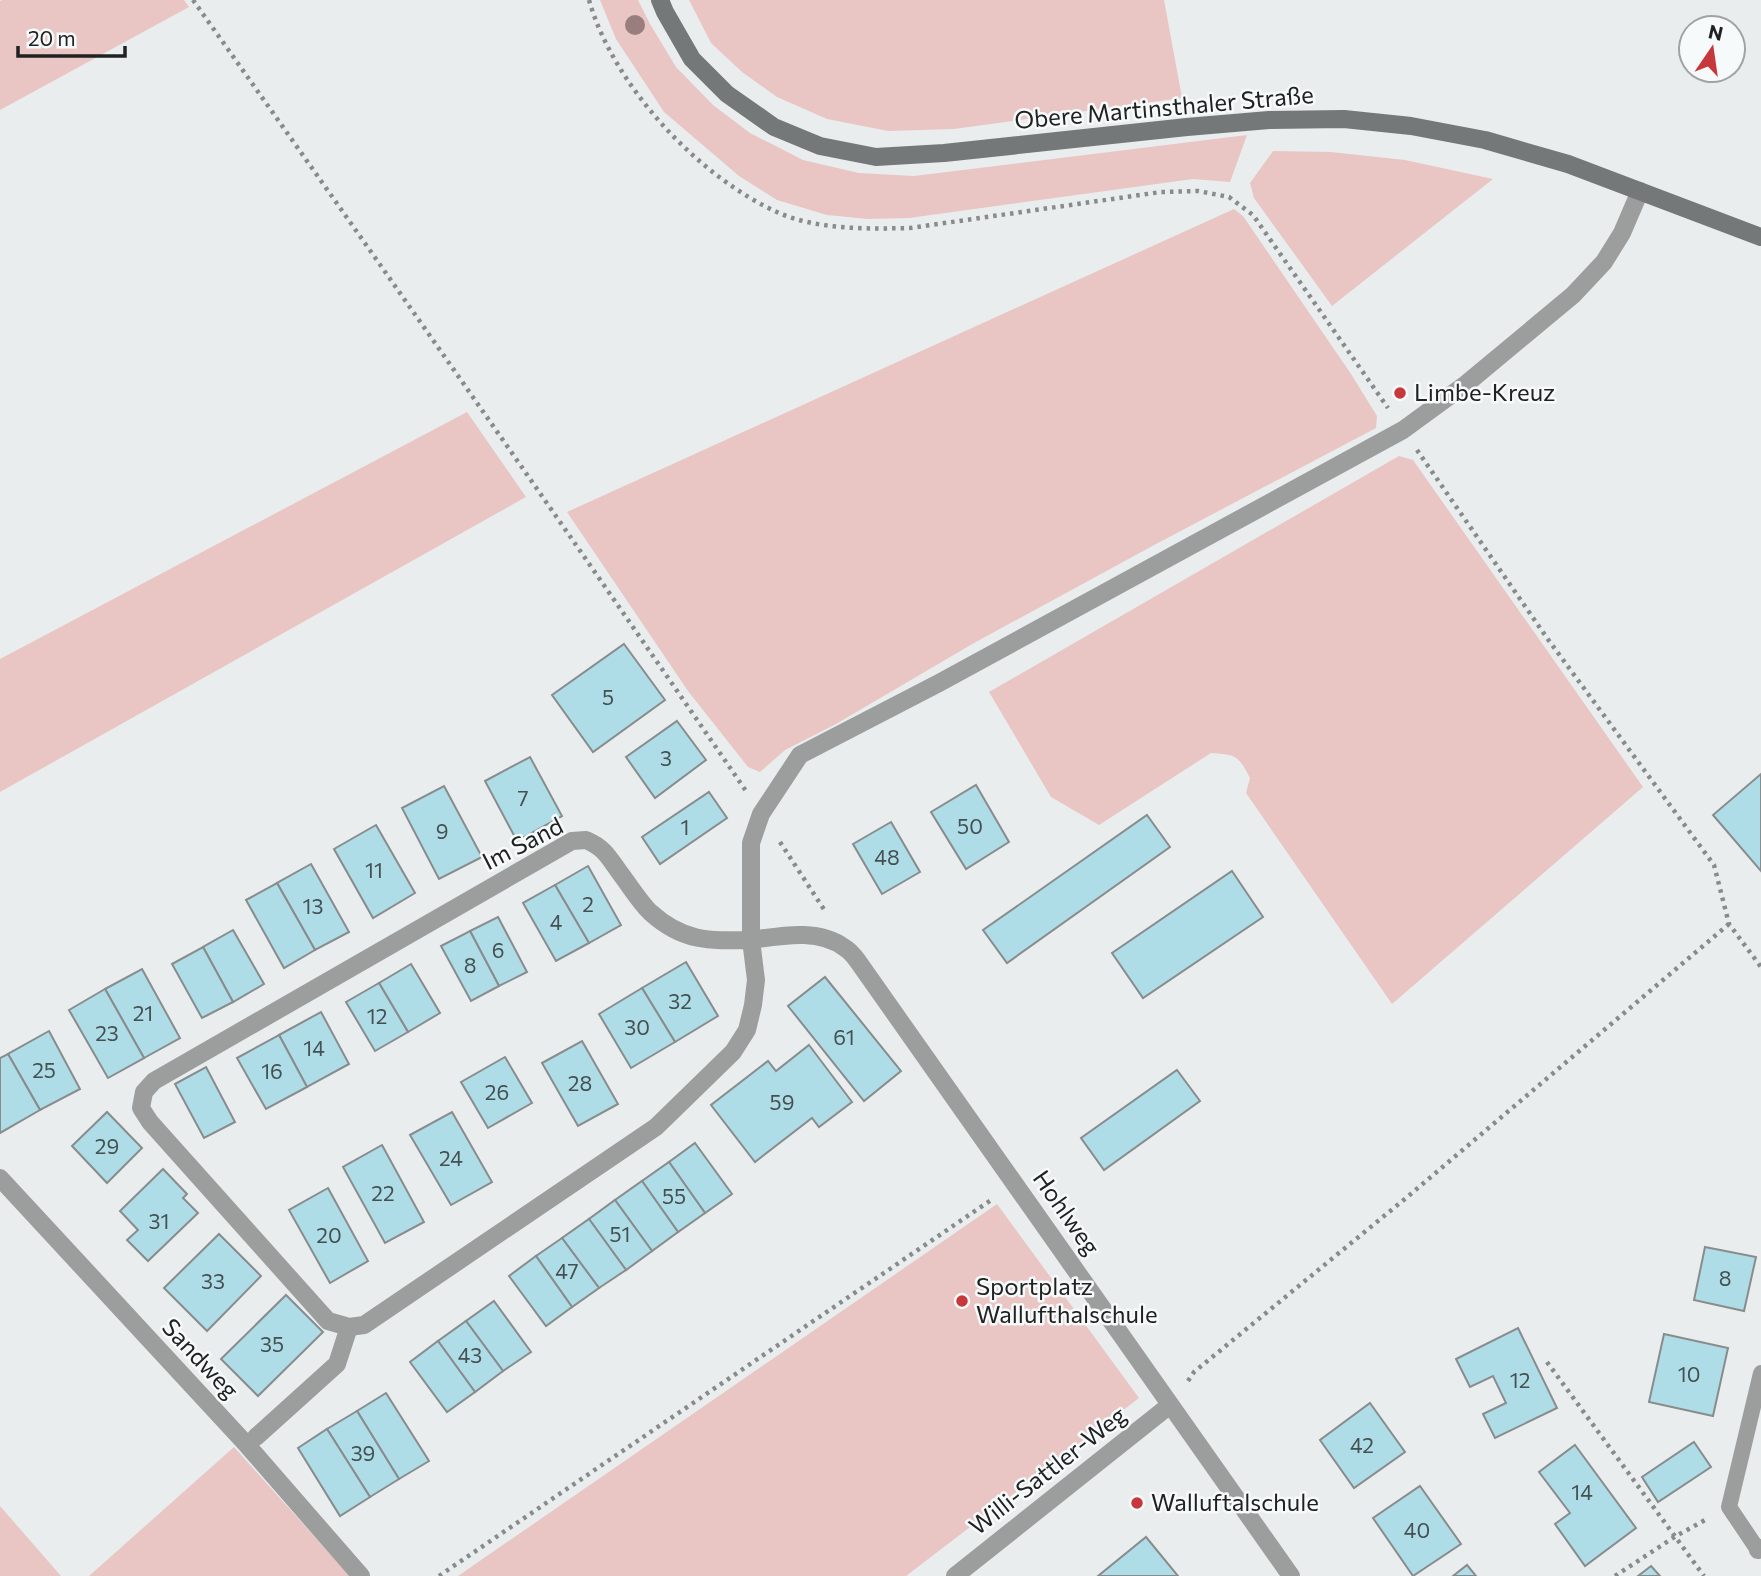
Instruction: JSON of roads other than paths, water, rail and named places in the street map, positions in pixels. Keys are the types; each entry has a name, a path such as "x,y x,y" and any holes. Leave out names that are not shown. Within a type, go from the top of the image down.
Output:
{"street":[{"name":"Obere Martinsthaler Straße","path":"660,0 692,59 727,94 774,127 820,146 876,157 944,153 1255,121 1344,119 1411,126 1485,140 1568,164 1761,237"},
{"path":"256,1437 337,1364 349,1327 364,1325 656,1127 733,1052 747,1030 756,980 751,940 751,844 761,814 800,755 1403,430 1466,383 1573,295 1604,262 1622,233 1640,191"},
{"name":"Im Sand","path":"349,1327 328,1321 150,1122 141,1108 144,1092 154,1081 572,841 586,840 600,846 649,911 673,928 691,937 711,941 751,940"},
{"name":"Hohlweg","path":"751,940 788,935 830,939 846,948 858,960 1291,1576"},
{"name":"Sandweg","path":"0,1178 247,1445 361,1576"},
{"name":"Willi-Sattler-Weg","path":"955,1576 1171,1405"}],"lane":[{"path":"1759,1549 1729,1507 1761,1373"}],"place":[{"name":"Limbe-Kreuz","path":"1400,393"},
{"name":"Sportplatz Wallufthalschule","path":"962,1301"},
{"name":"Walluftalschule","path":"1137,1503"}]}
